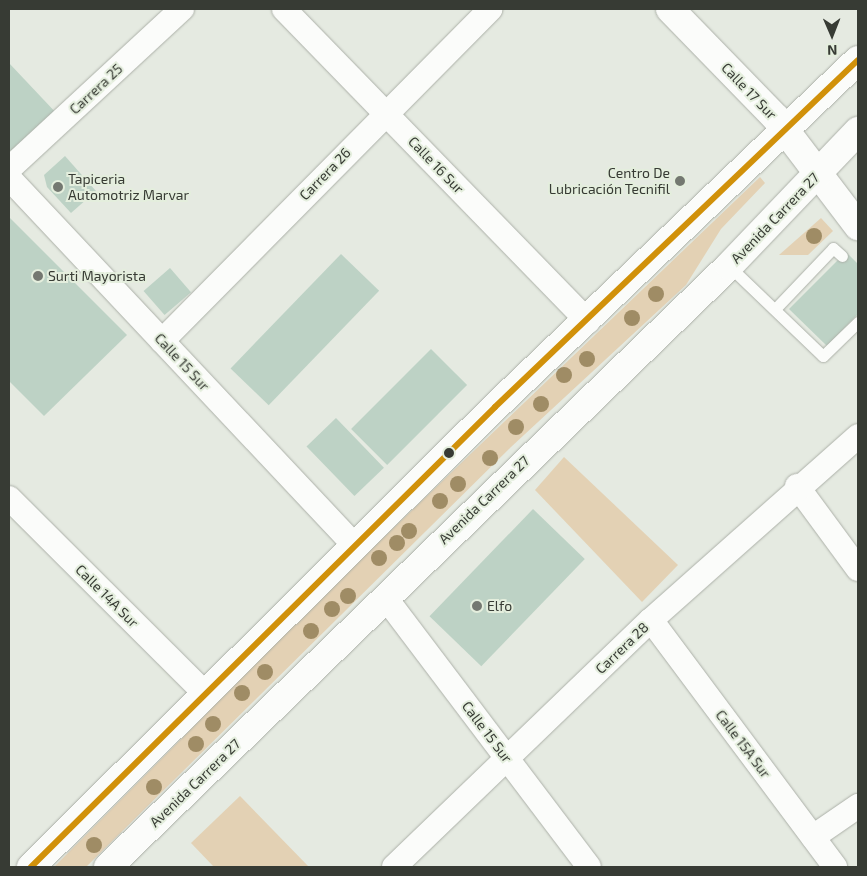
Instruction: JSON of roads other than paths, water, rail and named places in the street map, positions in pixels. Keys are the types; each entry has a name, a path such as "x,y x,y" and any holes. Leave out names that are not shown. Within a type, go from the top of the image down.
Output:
{"main road":[{"name":"Calle 17 Sur","path":"670,9 786,130 858,226"},
{"path":"31,867 355,546 858,60"},
{"name":"Avenida Carrera 27","path":"108,867 729,266 858,131"}],"street":[{"name":"Carrera 25","path":"9,169 182,9"},
{"name":"Calle 16 Sur","path":"284,9 588,322"},
{"name":"Carrera 26","path":"162,341 385,113 491,9"},
{"name":"Calle 15 Sur","path":"9,178 355,546"},
{"name":"Carrera 28","path":"394,867 651,620 797,486 858,436"},
{"path":"797,486 858,569"},
{"name":"Calle 14A Sur","path":"9,498 206,694"},
{"name":"Calle 15 Sur","path":"385,597 589,867"},
{"name":"Calle 15A Sur","path":"651,620 835,867"},
{"path":"813,838 858,806"}],"lane":[{"path":"775,309 833,248 842,256"},
{"path":"729,266 823,356 858,322"}],"place":[{"name":"Centro De Lubricación Tecnifil","path":"680,181"},
{"name":"Tapiceria Automotriz Marvar","path":"58,187"},
{"name":"Surti Mayorista","path":"38,276"},
{"name":"Elfo","path":"477,606"}]}
